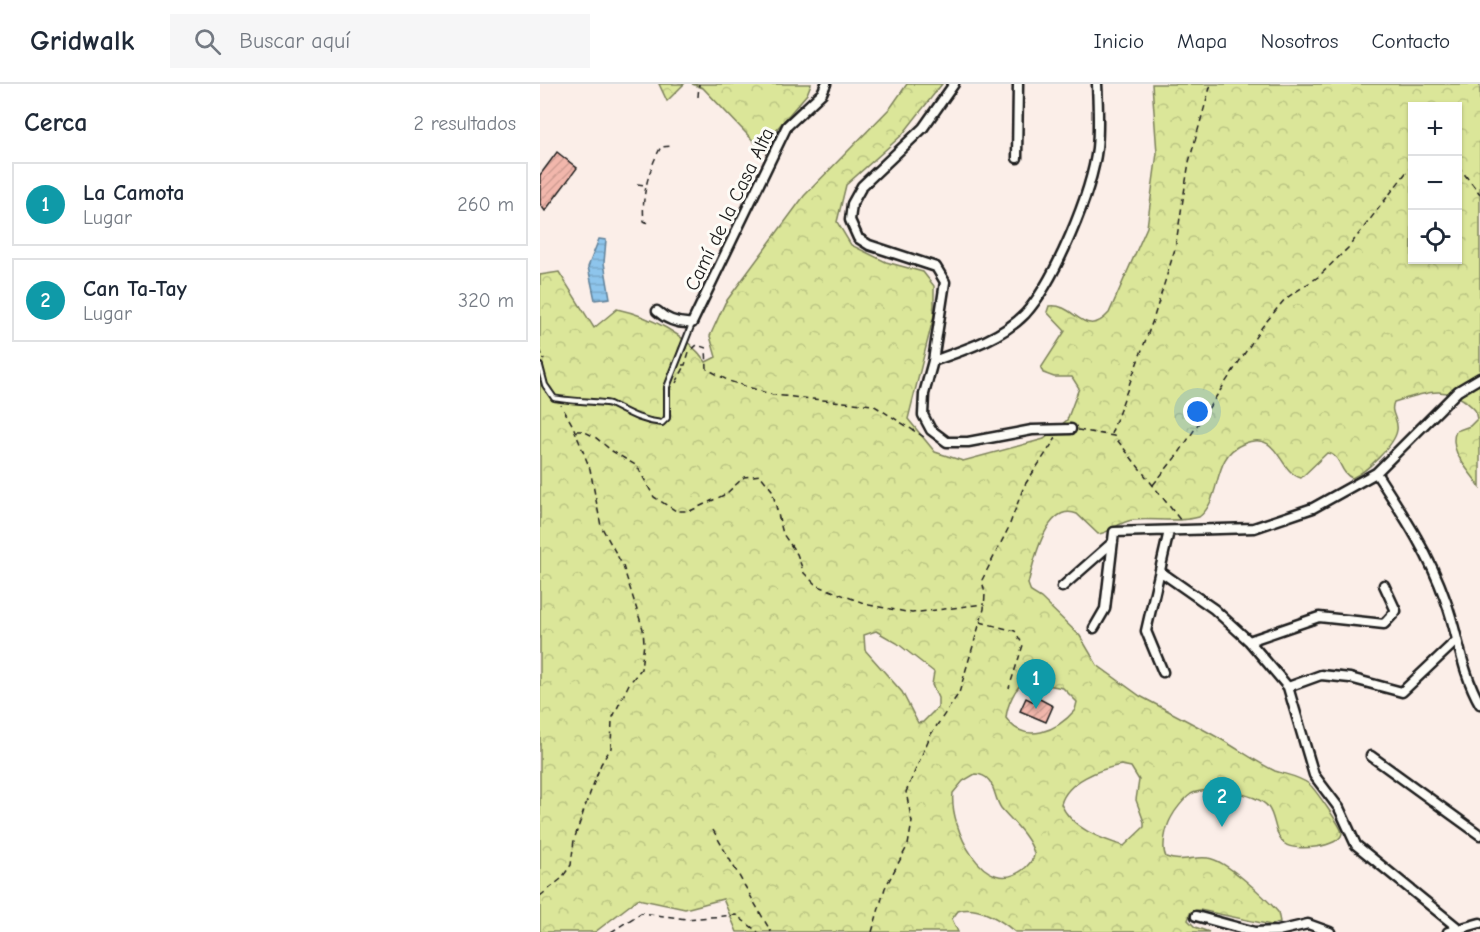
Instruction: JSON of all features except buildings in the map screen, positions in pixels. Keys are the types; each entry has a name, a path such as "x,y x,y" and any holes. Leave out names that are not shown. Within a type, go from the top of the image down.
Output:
{"street":[{"name":"Camí de la Casa Alta","path":"692,323 787,126 822,93 826,84"},
{"path":"954,84 923,128 862,186 852,204 850,220 858,238 863,242 936,267 945,282 933,361 924,394 923,415 931,430 947,442 968,442 1001,434 1066,429"},
{"path":"1017,158 1018,84"},
{"path":"933,361 999,334 1025,314 1043,289 1075,228 1097,150 1096,84"},
{"path":"657,311 664,317 679,323 692,323"},
{"path":"1094,627 1105,609 1114,532 1254,528 1292,517 1376,473 1458,392 1480,378"},
{"path":"1376,473 1413,529 1432,567 1445,599 1470,687 1480,704"},
{"path":"1163,672 1146,631 1169,531"},
{"path":"1062,587 1113,542"},
{"path":"1161,572 1214,609 1249,641 1288,687 1314,775 1339,808 1356,845 1458,928"},
{"path":"1249,641 1319,616 1384,624 1396,611 1384,585"},
{"path":"1288,687 1321,675 1350,678 1402,692 1457,640"},
{"path":"1371,756 1480,835"},
{"path":"1196,916 1255,932 1278,931 1308,924 1330,932"},
{"path":"1448,932 1480,923"}],"lane":[{"path":"542,365 545,385 555,398 582,402 608,402 628,416 662,423 667,418 667,387 692,323"}],"path":[{"path":"698,98 699,84"},
{"path":"1111,434 1153,320 1175,249 1189,162 1211,84"},
{"path":"648,223 644,221 643,214 647,186 661,147 672,146"},
{"path":"1153,485 1179,453 1262,327 1285,299 1318,277 1348,248 1408,171"},
{"path":"1462,171 1480,194"},
{"path":"637,184 647,186"},
{"path":"679,365 685,365 689,352 697,345 706,348 707,369 736,384 773,395 873,405 922,436 942,439"},
{"path":"540,349 542,365"},
{"path":"540,896 561,879 571,865 574,840 586,804 601,764 611,748 612,719 629,684 640,669 644,657 643,628 623,566 601,526 594,481 569,417 555,398"},
{"path":"872,932 885,888 908,845 912,822 906,792 931,734 959,693 984,604 982,580 1008,529 1024,486 1066,429 1111,434 1188,531"},
{"path":"575,431 584,431 637,466 654,497 676,511 690,511 726,494 744,477 760,475 772,490 783,534 797,554 804,573 816,585 869,605 902,612 984,604"},
{"path":"979,622 1015,631 1023,645 1009,688"},
{"path":"713,830 771,932"},
{"path":"611,932 641,914 687,919 736,915 758,932"}],"green space":[{"path":"659,84 684,84 667,101"},
{"path":"692,84 811,84 807,94 776,130 764,152 703,88"},
{"path":"907,84 942,84 902,135 846,185 837,222 851,245 886,262 923,272 934,286 934,315 908,419 935,452 963,461 1044,439 1067,420 1079,388 1072,377 1054,377 1043,373 1041,368 1065,331 1047,312 1049,306 1058,306 1086,322 1093,323 1100,321 1109,313 1147,227 1157,153 1152,84 1480,84 1480,487 1457,453 1454,438 1456,431 1470,426 1477,419 1475,410 1466,401 1456,396 1447,393 1427,393 1394,402 1393,409 1397,426 1395,436 1379,457 1352,478 1332,454 1327,453 1301,478 1287,468 1271,446 1255,441 1243,444 1226,458 1212,500 1199,517 1183,520 1133,520 1098,534 1077,514 1066,512 1049,525 1033,563 1028,584 1031,592 1041,598 1080,636 1097,665 1140,696 1214,735 1269,768 1305,781 1338,823 1342,833 1340,838 1334,842 1307,848 1290,846 1281,841 1268,807 1262,802 1243,794 1220,790 1198,791 1191,794 1171,818 1164,843 1166,857 1171,859 1208,858 1225,865 1245,880 1278,912 1280,922 1271,925 1200,910 1191,912 1188,920 1195,927 1209,932 1015,932 989,915 966,910 958,911 952,919 958,932 737,932 723,899 685,909 638,899 595,932 540,932 540,275 559,272 594,328 617,309 629,312 642,316 678,335 689,343 706,362 716,357 710,336 725,303 804,196 891,107","holes":["876,631 897,643 934,672 932,685 938,698 938,707 923,722 918,723 902,692 865,650 864,635","1026,681 1063,688 1077,702 1075,710 1060,724 1041,732 1032,733 1014,727 1006,718 1008,708 1018,687","1121,765 1131,767 1139,780 1136,800 1144,822 1144,827 1124,846 1106,840 1079,826 1061,804 1070,789 1085,777","975,774 982,775 990,782 1001,808 1020,829 1032,847 1033,859 1025,868 1010,876 996,875 983,868 972,856 963,840 953,807 953,793 963,781"]}],"water":[{"path":"599,239 606,240 604,263 610,298 595,300 588,267"}],"place":[{"name":"La Camota","path":"1036,709"},
{"name":"Can Ta-Tay","path":"1222,827"}]}
